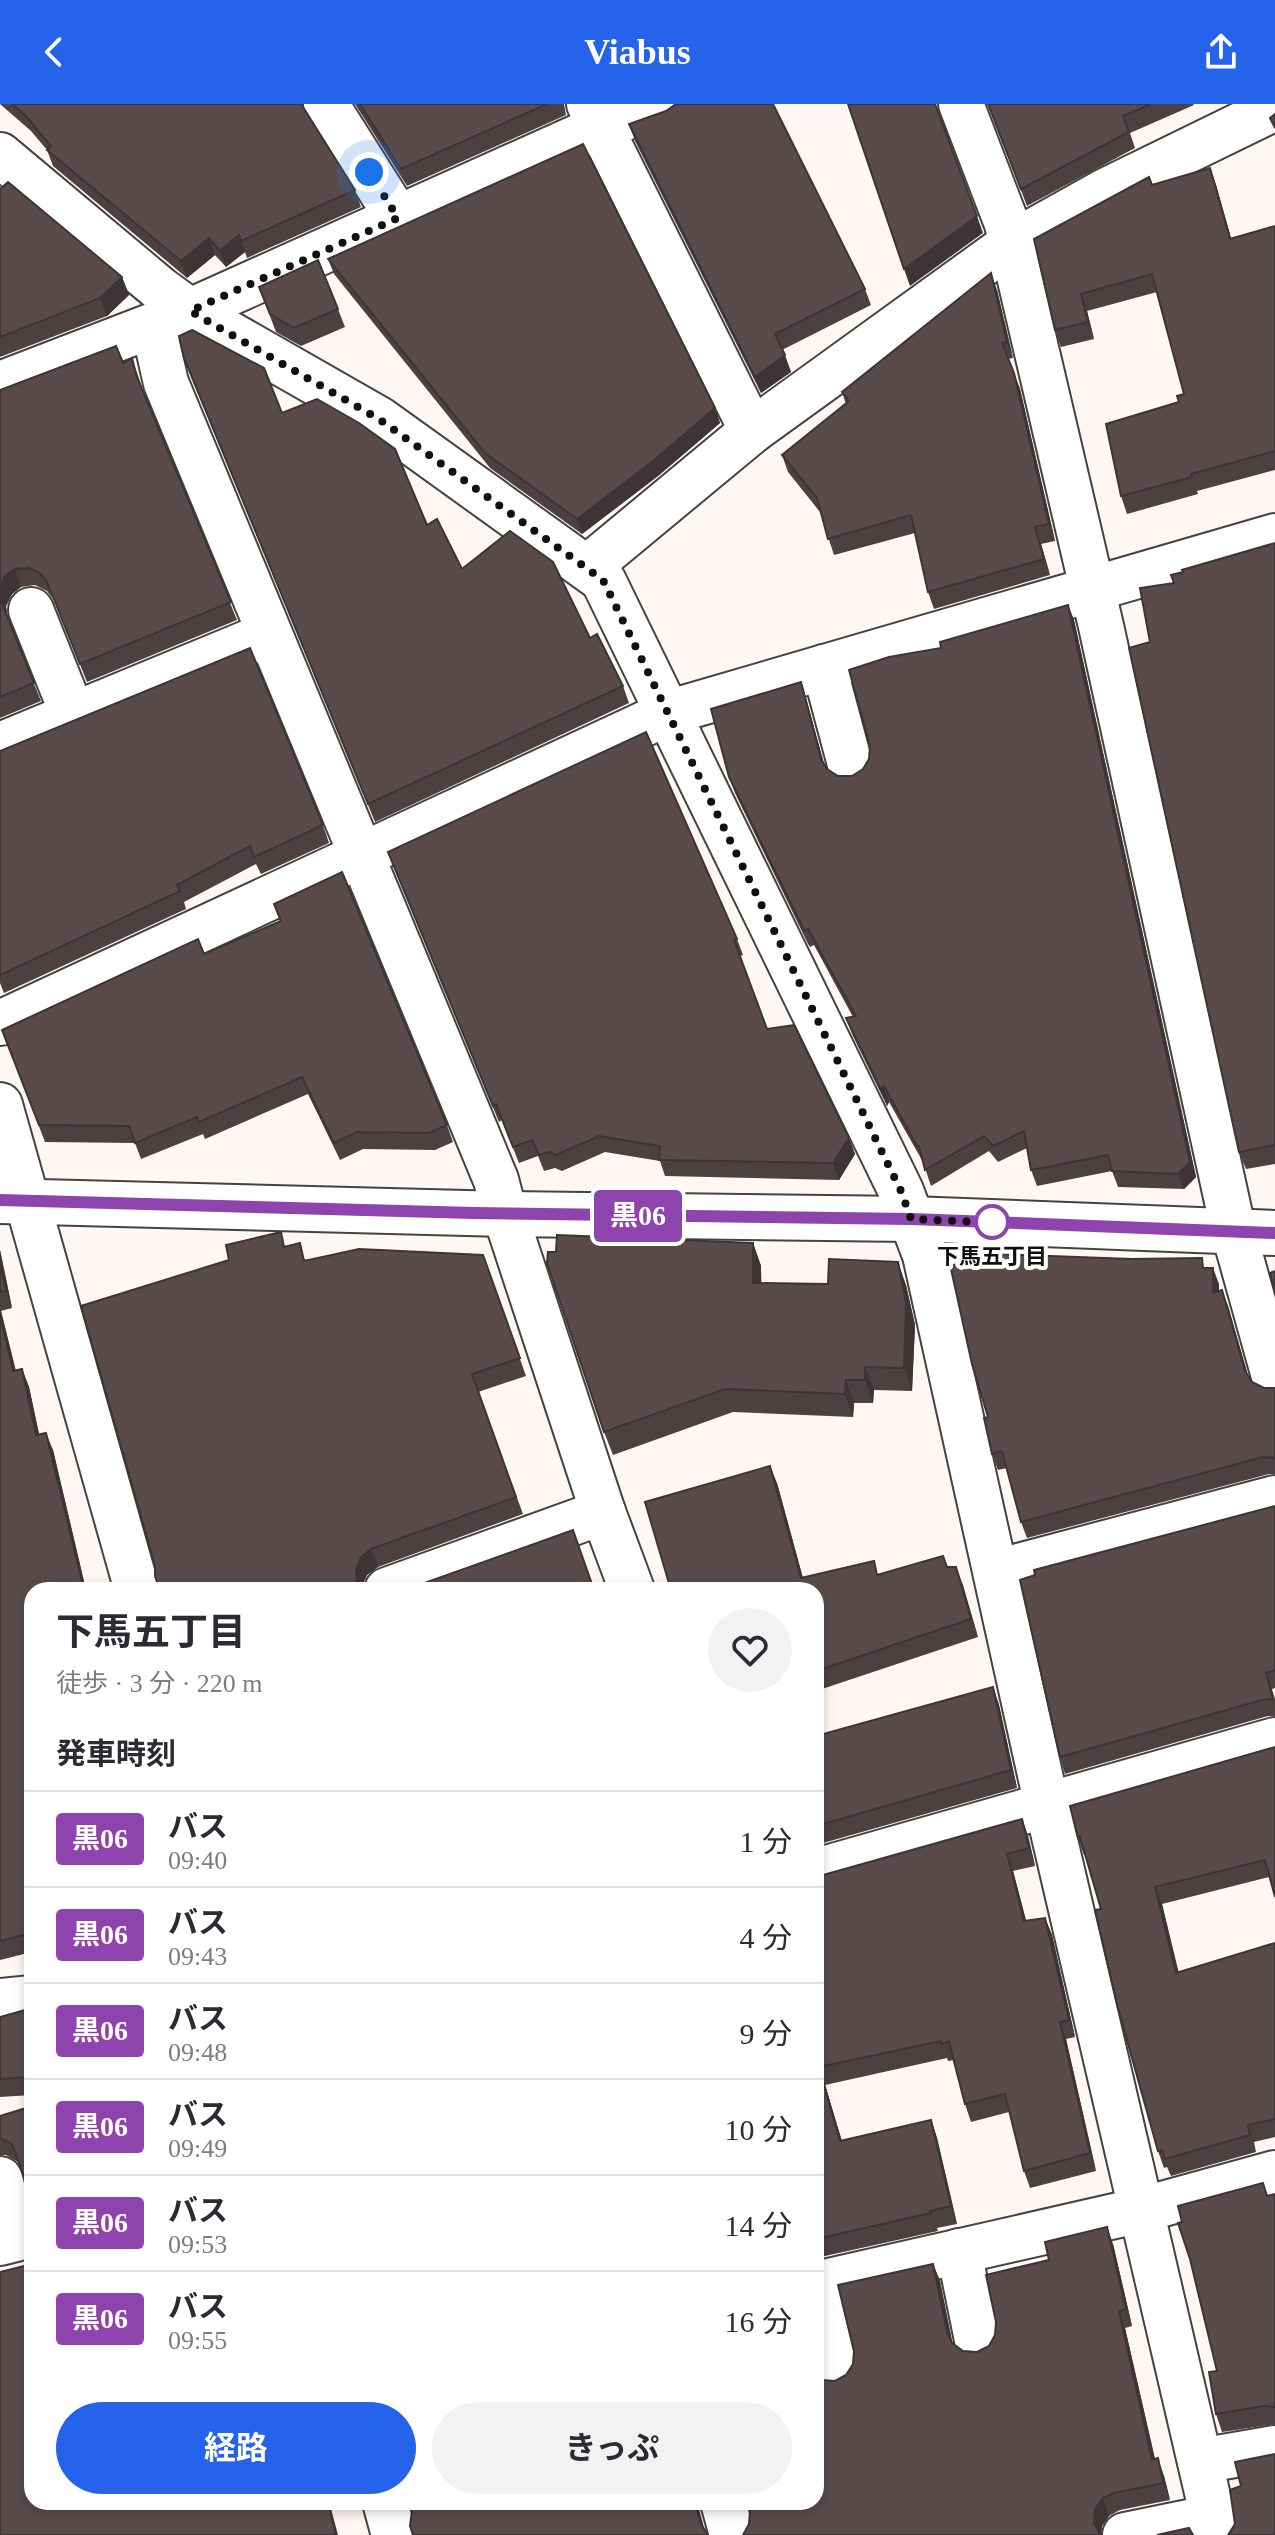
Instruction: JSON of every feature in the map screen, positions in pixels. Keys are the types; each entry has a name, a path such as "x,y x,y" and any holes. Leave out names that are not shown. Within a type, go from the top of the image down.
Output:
{"street":[{"path":"326,104 398,218"},
{"path":"0,384 172,318 398,218 594,115 664,104"},
{"path":"961,104 1012,243 1091,588 1254,1233 1275,1380"},
{"path":"588,567 752,431 1012,243 1107,190 1275,108"},
{"path":"594,115 752,431"},
{"path":"0,155 160,289 172,318 166,383 496,1180 603,1512 629,1582"},
{"path":"172,318 379,419 603,580 901,1191 925,1255 1047,1806 1215,2526 1125,2535"},
{"path":"0,1023 670,712 1275,536"},
{"path":"31,610 73,715"},
{"path":"0,745 269,634"},
{"path":"824,667 851,768"},
{"path":"0,1105 13,1201 134,1582"},
{"path":"13,1201 505,1214 911,1219 1254,1233"},
{"path":"996,1572 1275,1498"},
{"path":"409,1582 603,1512"},
{"path":"824,1869 1275,1740"},
{"path":"0,2001 24,1999"},
{"path":"824,2285 1141,2210 1275,2173"},
{"path":"0,2179 16,2239 0,2243"},
{"path":"959,2251 978,2345"},
{"path":"824,2322 836,2374"},
{"path":"1200,2461 1275,2448"},
{"path":"387,2510 394,2535"},
{"path":"725,2510 732,2535"}],"building":[{"path":"12,104 301,104 355,190 241,241 239,235 220,251 209,238 181,261 47,150 51,146"},
{"path":"360,104 547,104 401,169"},
{"path":"676,104 773,104 865,289 775,334 785,355 755,377 629,124 666,111"},
{"path":"848,104 935,104 977,216 904,269"},
{"path":"988,104 1151,104 1123,116 1129,132 1021,189"},
{"path":"583,144 715,408 653,461 577,519 485,453 328,259"},
{"path":"1210,168 1230,239 1275,226 1275,451 1121,496 1106,424 1179,402 1177,396 1184,394 1152,274 1081,294 1088,322 1055,330 1034,239 1149,177 1152,185"},
{"path":"8,182 122,277 100,298 0,337 0,189"},
{"path":"318,260 338,309 294,328 270,314 259,287"},
{"path":"991,273 1007,342 1002,343 1014,373 1049,524 1035,527 1044,559 928,592 911,515 828,539 817,498 782,455 849,401 842,392"},
{"path":"192,330 264,368 282,413 317,399 359,423 395,449 427,525 437,519 462,569 510,531 553,562 590,638 597,634 623,686 368,804 184,358 179,336"},
{"path":"116,346 123,363 132,358 136,375 231,602 80,664 47,582 40,573 29,568 15,569 5,576 0,588 0,390"},
{"path":"1275,543 1275,1145 1239,1152 1129,648 1150,642 1140,588 1174,583 1171,575 1182,570"},
{"path":"0,588 1,601 34,683 0,697"},
{"path":"1068,605 1190,1162 1178,1174 1112,1171 1108,1155 1031,1170 1024,1131 993,1146 984,1136 925,1170 919,1146 884,1086 881,1090 846,1018 856,1016 808,929 804,931 729,777 711,709 801,682 821,759 827,769 838,776 852,776 863,769 869,759 870,746 849,670 889,657 941,648 940,642"},
{"path":"250,648 323,825 254,857 250,846 177,885 180,891 0,975 0,751"},
{"path":"646,732 737,939 734,940 767,1029 794,1025 849,1138 833,1163 659,1160 660,1146 599,1136 556,1155 550,1152 539,1155 532,1140 513,1147 496,1104 493,1106 388,852"},
{"path":"342,872 447,1125 429,1133 357,1132 334,1143 302,1077 199,1122 197,1117 135,1143 129,1126 39,1125 2,1030 198,939 204,954 281,921 274,904"},
{"path":"281,1232 284,1247 300,1243 304,1261 359,1249 483,1255 520,1358 472,1374 516,1497 371,1549 361,1557 356,1569 357,1582 157,1582 81,1306 229,1260 226,1245"},
{"path":"557,1235 753,1243 753,1283 828,1284 829,1259 898,1262 906,1302 904,1368 865,1367 865,1380 846,1380 845,1394 725,1389 604,1432 547,1263 548,1252 556,1252"},
{"path":"964,1253 1132,1259 1202,1258 1203,1268 1213,1268 1213,1293 1222,1290 1245,1371 1252,1382 1264,1388 1275,1388 1275,1458 1263,1457 1021,1522 1002,1451 992,1454 984,1418 988,1417 972,1364 951,1269"},
{"path":"0,1263 6,1291 0,1292"},
{"path":"1275,1271 1275,1292 1270,1273"},
{"path":"0,1315 13,1371 22,1369 36,1435 46,1433 82,1582 24,1582 24,1935 0,1941"},
{"path":"770,1466 801,1578 874,1561 877,1575 943,1556 947,1567 956,1567 971,1619 824,1668 824,1582 669,1582 645,1502"},
{"path":"1275,1506 1275,1670 1266,1673 1273,1699 1060,1757 1020,1580 1035,1575 1034,1570"},
{"path":"573,1530 591,1582 427,1582"},
{"path":"993,1687 1011,1770 824,1824 824,1734"},
{"path":"1275,1747 1275,1897 1265,1860 1155,1887 1176,1973 1275,1943 1275,2119 1248,2125 1250,2135 1165,2159 1162,2150 1158,2151 1118,2008 1095,1910 1101,1909 1070,1806"},
{"path":"1022,1819 1029,1848 1007,1854 1024,1921 1045,1918 1069,2020 1060,2022 1090,2153 1024,2171 1005,2094 965,2104 949,2042 941,2044 941,2041 824,2066 824,1875"},
{"path":"24,2010 24,2078 0,2079 0,2017"},
{"path":"824,2085 840,2141 931,2120 951,2206 824,2237"},
{"path":"24,2108 24,2174 12,2144 0,2138 0,2116"},
{"path":"1263,2183 1267,2196 1275,2194 1275,2407 1216,2414 1209,2372 1217,2371 1190,2259 1178,2223 1182,2222 1178,2206"},
{"path":"1107,2227 1126,2309 1119,2311 1152,2460 1158,2458 1163,2483 1103,2498 1095,2509 1094,2523 1101,2535 743,2535 749,2524 750,2510 824,2510 824,2380 835,2381 846,2375 853,2364 854,2351 838,2285 933,2264 952,2343 963,2351 977,2352 989,2346 995,2335 996,2322 986,2275 1049,2260 1045,2242"},
{"path":"24,2266 24,2510 330,2510 336,2535 0,2535 0,2272"},
{"path":"1275,2454 1275,2535 1228,2535 1235,2524 1230,2490 1241,2486 1235,2462"},
{"path":"697,2510 708,2535 413,2535 410,2526 412,2511"},
{"path":"1189,2528 1193,2535 1157,2535"}],"bus line":[{"name":"黒06","path":"0,1200 474,1213 911,1219 1275,1233"}],"place":[{"name":"下馬五丁目","path":"992,1222"}],"route":[{"path":"369,172 398,218 190,311 379,419 603,580 901,1191 911,1219 999,1223 992,1222"}]}
